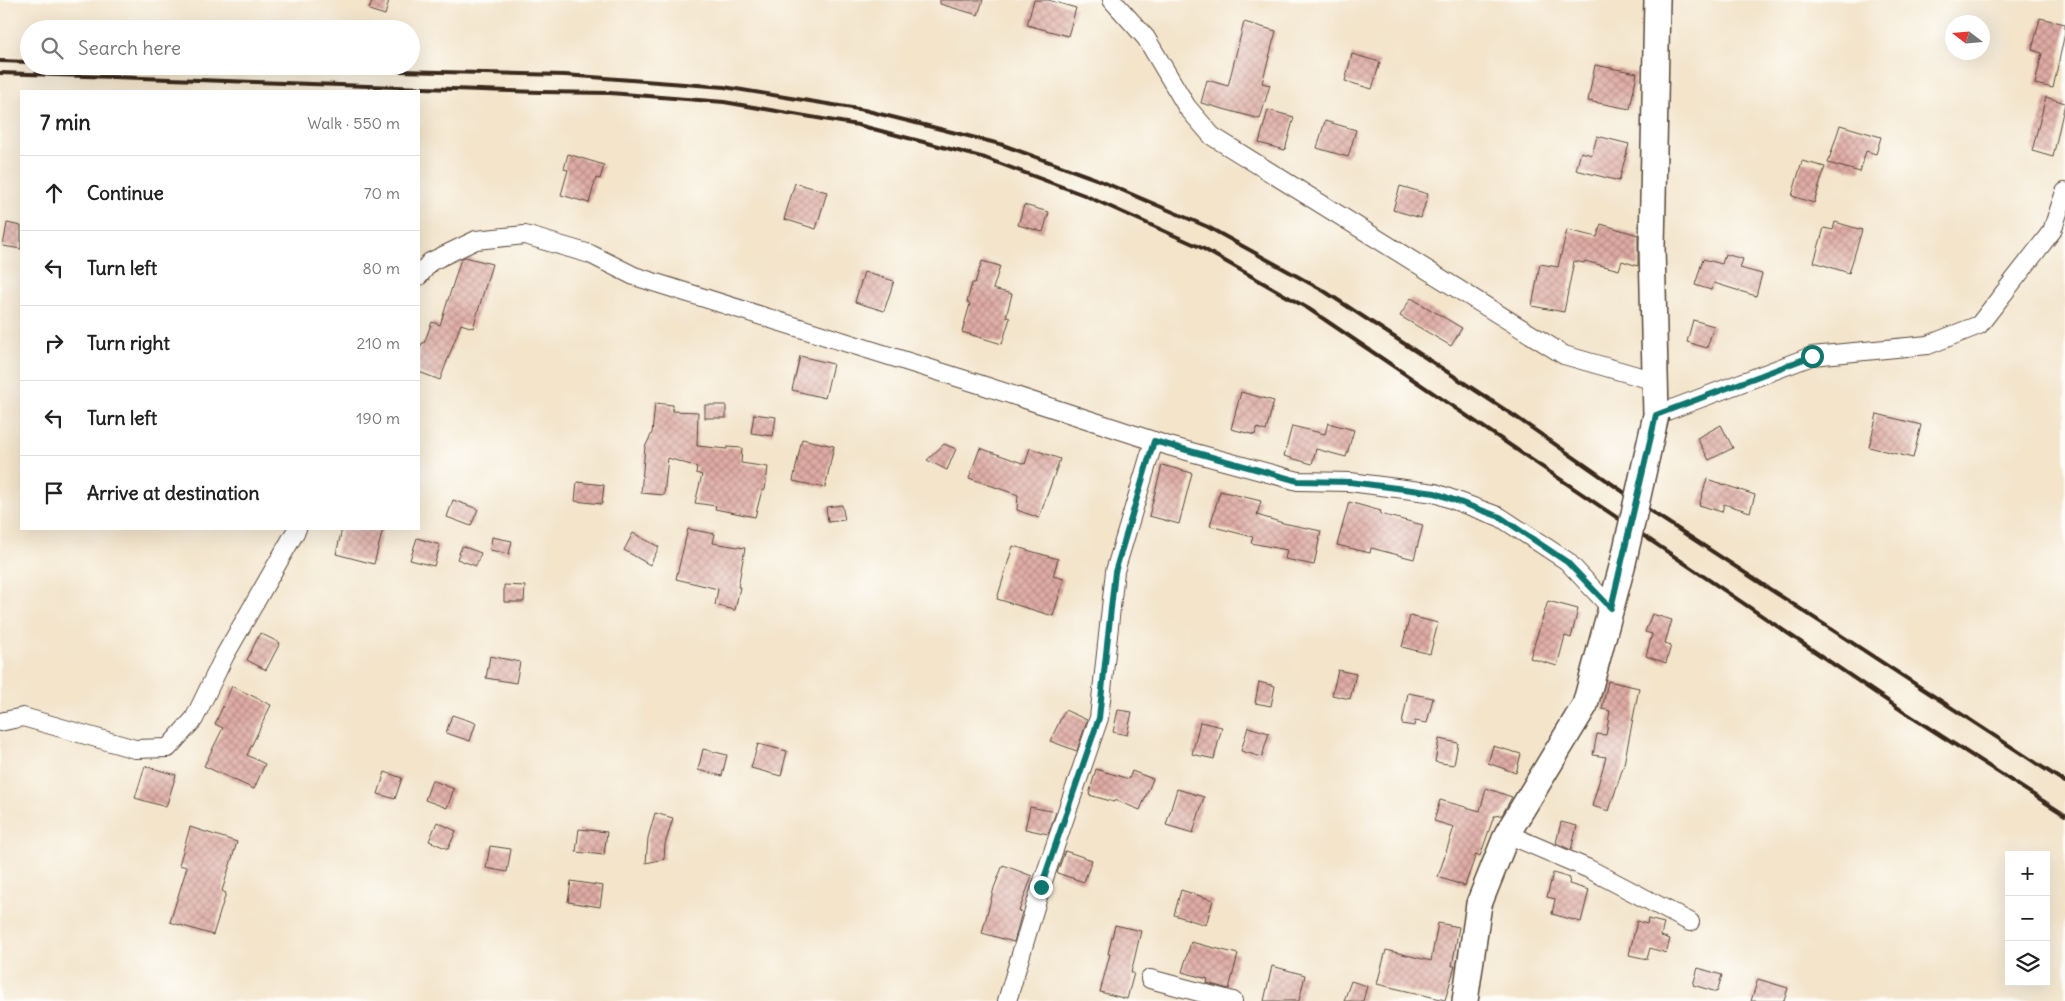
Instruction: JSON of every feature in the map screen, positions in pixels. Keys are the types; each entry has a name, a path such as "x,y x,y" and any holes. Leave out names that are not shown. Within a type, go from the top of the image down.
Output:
{"main road":[{"path":"1465,1001 1479,904 1507,834 1585,705 1611,608 1656,415 1652,247 1656,0"}],"street":[{"path":"1112,0 1146,38 1187,107 1212,136 1564,355 1655,381"},
{"path":"1656,415 1812,356 1928,345 1978,325 2052,231 2065,192"},
{"path":"420,275 430,262 476,240 525,235 590,254 634,276 1154,441 1298,481 1350,482 1435,493 1500,517 1567,562 1611,608"},
{"path":"1008,1001 1041,887 1099,718 1115,572 1154,441"},
{"path":"0,722 23,717 135,749 168,748 194,719 225,655 296,530"},
{"path":"1507,834 1589,869 1690,922"},
{"path":"1150,979 1233,1001"}],"building":[{"path":"372,0 389,0 385,15 369,10"},
{"path":"940,0 983,0 978,15 940,4"},
{"path":"1034,0 1048,0 1076,8 1068,36 1027,25"},
{"path":"2040,18 2065,24 2065,33 2053,88 2035,84 2042,53 2032,50"},
{"path":"1244,22 1276,31 1262,83 1270,85 1260,119 1201,103 1207,80 1228,86"},
{"path":"1352,54 1380,62 1372,89 1345,81"},
{"path":"1595,65 1637,73 1630,109 1588,101"},
{"path":"2046,97 2065,103 2053,157 2032,151"},
{"path":"1268,110 1294,117 1285,150 1259,143"},
{"path":"1325,121 1356,130 1348,157 1317,148"},
{"path":"1840,125 1881,137 1876,154 1866,151 1860,172 1828,163"},
{"path":"1597,136 1629,144 1619,181 1576,170 1581,152 1592,155"},
{"path":"568,154 604,165 600,179 596,178 589,203 561,195 568,170 564,169"},
{"path":"1802,161 1825,167 1814,203 1792,196"},
{"path":"795,183 827,192 816,229 784,219"},
{"path":"1400,186 1428,194 1421,218 1393,210"},
{"path":"1024,205 1049,212 1043,232 1018,225"},
{"path":"1835,222 1862,230 1849,273 1814,262 1824,228 1833,230"},
{"path":"7,223 20,226 20,249 3,246"},
{"path":"1601,224 1638,235 1638,266 1622,261 1619,270 1585,261 1584,263 1574,261 1564,312 1532,306 1540,264 1558,267 1567,230 1597,237"},
{"path":"1725,254 1743,259 1740,268 1762,274 1756,296 1714,283 1711,290 1695,285 1703,259 1722,264"},
{"path":"465,257 492,264 473,328 461,324 440,380 420,372 420,348 432,322 440,325 461,259"},
{"path":"982,261 1000,266 993,289 1012,294 1006,317 1010,318 1002,344 962,332 970,304 967,302 972,283 975,283"},
{"path":"864,272 894,281 884,311 855,302"},
{"path":"1411,298 1462,328 1451,346 1400,316"},
{"path":"1693,320 1714,326 1707,348 1687,342"},
{"path":"800,356 833,364 825,398 792,390"},
{"path":"1241,392 1274,401 1266,431 1257,428 1255,435 1231,429"},
{"path":"655,403 673,405 672,411 698,412 697,446 727,449 727,447 742,448 741,463 768,467 765,490 762,490 755,517 715,509 716,506 695,503 702,475 696,473 697,467 668,458 664,495 641,493 645,447 652,433"},
{"path":"705,405 726,405 726,418 705,418"},
{"path":"754,414 776,417 773,436 751,433"},
{"path":"1877,414 1921,425 1913,458 1869,447"},
{"path":"1328,423 1354,430 1346,457 1316,449 1312,464 1284,456 1292,426 1325,434"},
{"path":"1721,425 1733,448 1709,460 1697,438"},
{"path":"802,439 834,446 825,488 793,481"},
{"path":"944,444 956,449 947,470 927,460"},
{"path":"980,448 1025,464 1030,448 1060,459 1039,518 1017,510 1018,495 969,478"},
{"path":"1162,465 1192,473 1179,524 1149,516"},
{"path":"1707,479 1755,495 1750,512 1724,504 1722,512 1699,505"},
{"path":"577,482 604,485 602,504 575,501"},
{"path":"1220,491 1261,501 1257,515 1321,531 1314,565 1285,559 1287,550 1251,543 1253,537 1210,526"},
{"path":"453,500 478,509 471,526 447,517"},
{"path":"1349,502 1381,511 1380,514 1423,525 1414,559 1371,548 1370,553 1337,545"},
{"path":"842,505 845,520 828,522 826,507"},
{"path":"688,529 715,534 713,543 745,548 735,610 715,605 718,589 676,579"},
{"path":"342,530 383,530 374,564 336,554"},
{"path":"633,533 659,547 650,565 624,550"},
{"path":"492,537 512,541 509,554 490,550"},
{"path":"417,538 440,545 434,566 410,560"},
{"path":"462,546 481,553 476,566 457,559"},
{"path":"1013,546 1058,559 1053,576 1064,579 1053,616 997,599"},
{"path":"504,585 525,586 524,602 504,602"},
{"path":"1548,601 1578,609 1571,638 1565,636 1557,666 1530,658"},
{"path":"1652,614 1672,620 1665,643 1671,645 1666,663 1646,656 1652,634 1645,632"},
{"path":"1410,616 1438,623 1430,654 1402,647"},
{"path":"260,633 280,643 266,670 247,660"},
{"path":"490,656 520,662 516,683 486,678"},
{"path":"1338,670 1356,674 1350,699 1332,695"},
{"path":"1608,681 1639,688 1624,764 1609,811 1592,806 1606,757 1593,755 1597,734 1606,735 1610,711 1602,709"},
{"path":"1259,682 1275,686 1271,706 1255,703"},
{"path":"232,686 271,705 247,755 265,764 254,789 204,766 223,728 215,724"},
{"path":"1408,693 1433,698 1427,723 1415,721 1414,726 1402,724"},
{"path":"1065,710 1087,720 1077,751 1050,741"},
{"path":"1118,710 1132,712 1127,735 1113,732"},
{"path":"452,715 476,723 470,741 446,733"},
{"path":"1200,722 1222,727 1214,759 1192,754"},
{"path":"1248,727 1269,733 1262,757 1241,751"},
{"path":"1439,739 1458,743 1454,765 1435,762"},
{"path":"758,744 787,751 781,776 751,768"},
{"path":"1493,746 1521,754 1516,773 1488,763"},
{"path":"703,749 727,755 722,776 698,770"},
{"path":"145,766 176,775 166,807 135,798"},
{"path":"1096,769 1129,779 1132,771 1153,779 1140,810 1115,800 1114,802 1089,795"},
{"path":"385,772 402,778 395,799 378,794"},
{"path":"432,780 454,789 447,808 425,800"},
{"path":"1486,788 1512,797 1502,815 1494,816 1480,856 1476,854 1465,886 1438,877 1454,827 1434,821 1440,800 1480,811"},
{"path":"1177,789 1204,797 1193,833 1166,825"},
{"path":"1030,807 1056,812 1048,834 1025,829"},
{"path":"655,813 673,818 665,844 664,859 646,863 648,838"},
{"path":"437,822 456,831 448,849 429,841"},
{"path":"1561,822 1577,826 1571,850 1556,843"},
{"path":"190,827 237,842 222,891 226,893 213,935 170,922 187,867 179,865"},
{"path":"579,829 607,832 604,855 576,852"},
{"path":"490,846 511,849 507,872 486,868"},
{"path":"1065,851 1092,860 1084,882 1057,873"},
{"path":"1003,865 1032,876 1019,911 1022,912 1014,942 982,933 994,888"},
{"path":"1553,873 1570,878 1569,884 1589,890 1581,922 1552,914 1555,899 1547,897"},
{"path":"571,881 603,886 600,907 568,902"},
{"path":"1181,890 1213,900 1206,925 1174,915"},
{"path":"1648,919 1664,923 1661,936 1670,939 1666,953 1650,948 1647,959 1629,955 1637,921 1647,924"},
{"path":"1438,923 1459,927 1452,966 1455,966 1445,1000 1377,984 1386,950 1431,961"},
{"path":"1115,925 1141,931 1131,973 1134,973 1127,999 1100,992"},
{"path":"1191,942 1238,954 1229,989 1207,983 1208,979 1182,972"},
{"path":"1272,966 1305,975 1299,1001 1264,1001"},
{"path":"1698,968 1722,975 1717,992 1693,985"},
{"path":"1758,979 1788,988 1784,1001 1751,1001"},
{"path":"1351,981 1367,986 1363,1001 1344,1001"}],"railway":[{"path":"0,61 20,62"},
{"path":"420,72 565,75 724,87 864,110 1000,144 1096,179 1208,227 1324,291 1516,417 1655,514 2065,782"},
{"path":"0,73 20,74"},
{"path":"57,75 610,93 724,102 858,125 985,158 1084,195 1202,248 1309,309 1904,712 2065,815"}],"route":[{"path":"1041,887 1099,718 1108,651 1115,572 1154,441 1298,481 1350,482 1435,493 1500,517 1567,562 1611,608 1656,415 1812,356"}]}
